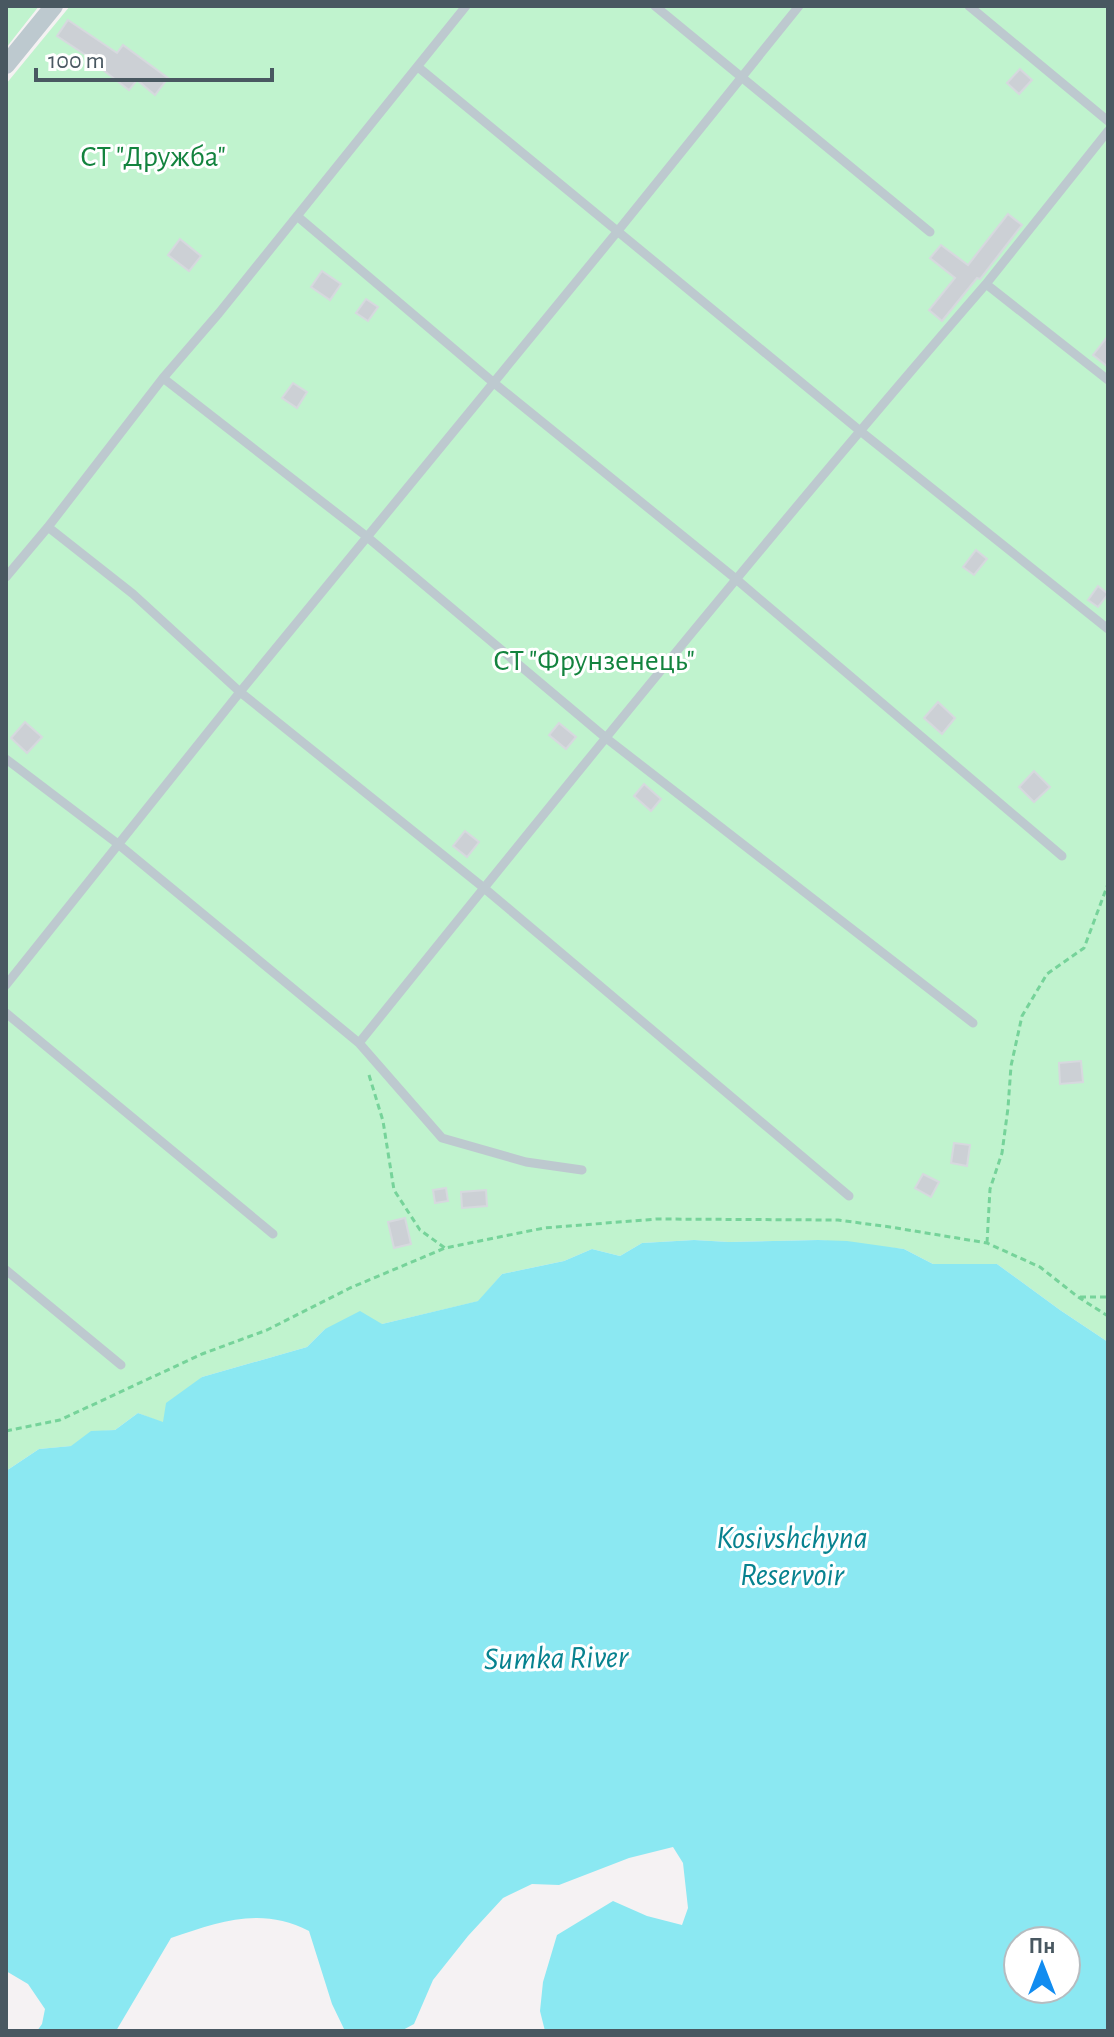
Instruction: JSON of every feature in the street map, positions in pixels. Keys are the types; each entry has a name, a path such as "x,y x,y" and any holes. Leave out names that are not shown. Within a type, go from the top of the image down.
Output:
{"street":[{"path":"6,65 54,6"}],"lane":[{"path":"6,577 163,378 466,6"},
{"path":"655,6 930,232"},
{"path":"6,985 366,536 799,6"},
{"path":"969,6 1108,121"},
{"path":"418,67 859,430 1108,629"},
{"path":"359,1043 736,579 859,430 986,284 1108,131"},
{"path":"297,216 494,383 736,579 1062,856"},
{"path":"986,284 1108,380"},
{"path":"163,378 366,536 606,738 973,1023"},
{"path":"48,527 133,594 240,692 484,888 849,1196"},
{"path":"6,759 118,844 359,1043 442,1138 526,1162 582,1170"},
{"path":"6,1013 273,1234"},
{"path":"6,1270 121,1365"}],"path":[{"path":"987,1243 990,1189 1002,1153 1011,1066 1022,1016 1047,974 1084,948 1108,884"},
{"path":"359,1043 383,1121 394,1190 420,1230 445,1248"},
{"path":"6,1431 60,1420 445,1248 544,1228 657,1219 838,1220 987,1243 1040,1267 1108,1316"},
{"path":"1078,1297 1108,1297"}],"green space":[{"path":"6,6 39,6 6,48"},
{"name":"СТ \"Фрунзенець\"","path":"70,6 1108,6 1108,1342 997,1264 933,1264 904,1249 818,1240 642,1243 620,1256 592,1249 564,1261 502,1274 479,1301 382,1324 325,1329 307,1347 202,1377 163,1423 138,1413 115,1430 91,1432 72,1446 39,1449 6,1471 6,84"}],"water":[{"name":"Kosivshchyna Reservoir","path":"818,1240 904,1249 933,1264 997,1264 1108,1342 1108,2031 545,2031 540,2011 543,1982 557,1935 613,1901 647,1916 682,1925 688,1908 683,1863 673,1847 629,1858 559,1885 532,1884 503,1898 433,1980 414,2024 401,2031 345,2031 332,2004 309,1931 291,1923 257,1918 223,1922 171,1938 116,2031 37,2031 45,2009 28,1984 6,1971 6,1471 39,1449 71,1446 91,1431 115,1430 138,1413 163,1422 166,1403 202,1377 307,1347 325,1329 360,1311 382,1324 478,1301 502,1274 564,1261 592,1249 620,1256 642,1243"}],"building":[{"path":"68,20 117,53 123,45 168,78 155,95 137,80 129,90 103,70 105,68 57,36"},
{"path":"1020,69 1032,80 1019,94 1007,83"},
{"path":"1008,214 1022,225 942,321 929,310 955,278 930,258 941,245 968,265"},
{"path":"180,239 201,256 189,271 168,255"},
{"path":"322,271 341,284 330,300 311,287"},
{"path":"366,299 378,307 368,321 356,313"},
{"path":"1108,336 1108,367 1093,355"},
{"path":"293,383 307,392 297,408 282,398"},
{"path":"976,550 987,559 974,575 963,567"},
{"path":"1098,586 1108,594 1098,607 1088,600"},
{"path":"938,702 955,718 942,734 924,718"},
{"path":"25,722 42,737 27,753 11,738"},
{"path":"559,723 576,737 566,749 549,735"},
{"path":"1034,771 1050,787 1034,802 1019,787"},
{"path":"644,784 661,799 651,811 634,796"},
{"path":"465,831 479,842 467,857 453,846"},
{"path":"1081,1061 1083,1082 1060,1084 1059,1063"},
{"path":"954,1143 970,1145 967,1166 951,1163"},
{"path":"923,1174 939,1182 931,1197 915,1188"},
{"path":"446,1188 448,1201 435,1203 433,1190"},
{"path":"486,1190 487,1206 462,1208 461,1192"},
{"path":"405,1218 411,1244 394,1248 388,1222"}],"park label":[{"name":"СТ \"Дружба\"","path":"153,156"}],"water label":[{"name":"Sumka River","path":"556,1657"}]}
